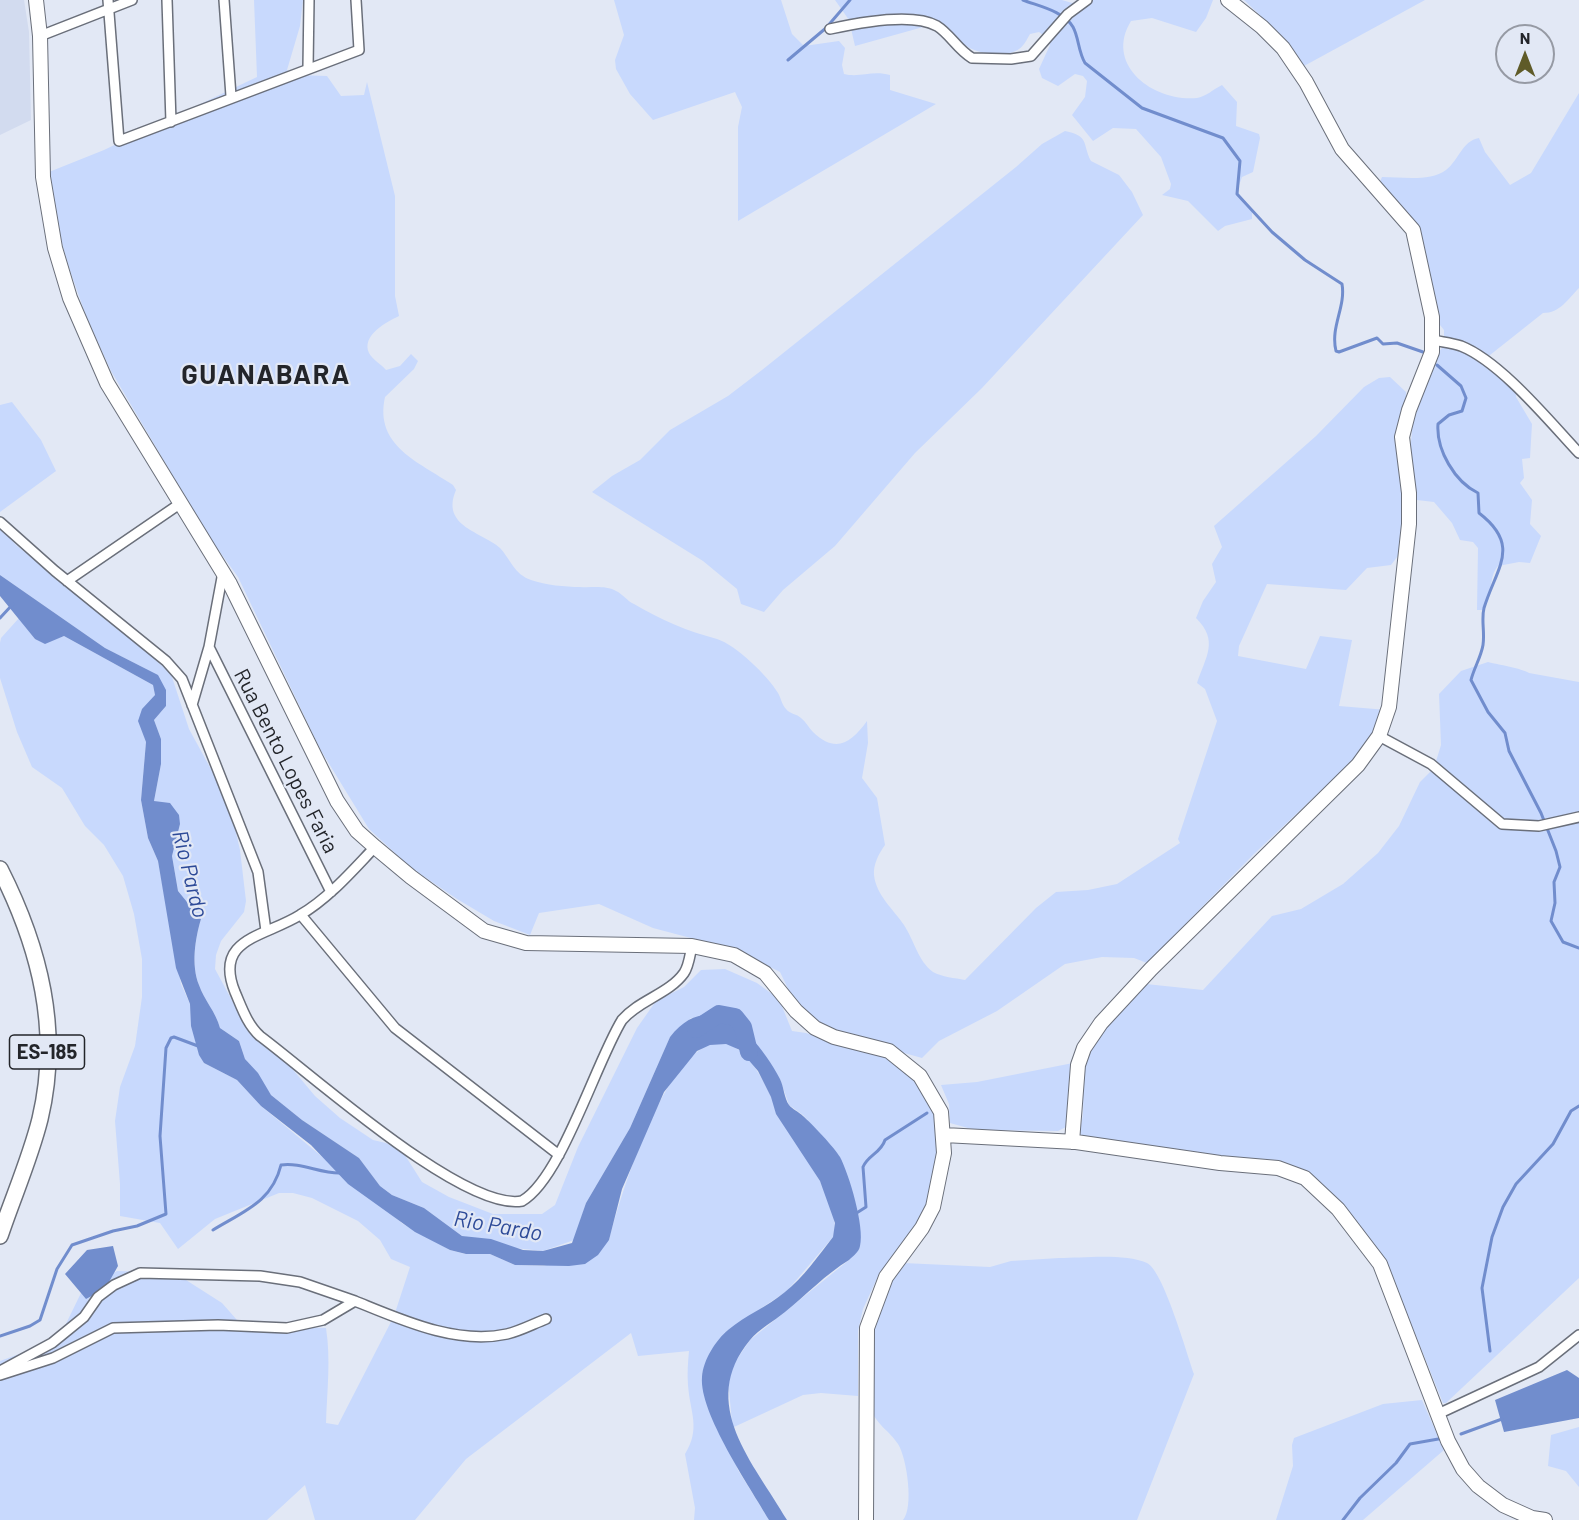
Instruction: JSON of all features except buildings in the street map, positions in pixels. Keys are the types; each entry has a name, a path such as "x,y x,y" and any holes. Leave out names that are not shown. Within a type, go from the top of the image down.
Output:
{"main road":[{"path":"36,0 40,36 42,164 55,248 87,342 129,421 223,572 260,641 337,801 357,831 375,848 464,918 499,937 542,945 692,946 734,955 757,967 773,981 801,1017 815,1028 844,1040 882,1047 906,1062 920,1076 937,1103 944,1134 940,1185 933,1207 922,1228 886,1277 867,1328 866,1520"},
{"path":"1072,1142 1078,1065 1084,1048 1101,1023 1260,859 1347,776 1379,736 1387,717 1391,692 1409,524 1409,493 1403,455 1404,427 1428,363 1433,340 1432,317 1413,230 1342,149 1306,82 1283,48 1255,21 1228,0"},
{"name":"ES-185","path":"0,869 36,954 44,994 47,1049 45,1089 37,1131 0,1236"},
{"path":"944,1134 964,1138 1072,1142 1220,1163 1278,1168 1314,1184 1372,1250 1380,1264 1456,1459 1470,1478 1514,1516 1545,1520"}],"street":[{"path":"40,36 109,4 132,0"},
{"path":"167,0 171,122"},
{"path":"224,0 231,96"},
{"path":"308,68 309,0"},
{"path":"109,4 119,141 231,96 359,50 356,0"},
{"path":"830,29 856,23 901,20 927,23 937,26 972,57 1019,58 1035,54 1068,14 1088,0"},
{"path":"1433,340 1460,346 1513,384 1579,453"},
{"path":"68,581 181,503"},
{"path":"0,522 166,661 182,679 258,872 266,932"},
{"path":"192,705 208,647 223,572"},
{"name":"Rua Bento Lopes Faria","path":"208,647 331,891"},
{"path":"1379,736 1431,764 1496,821 1508,826 1539,826 1579,817"},
{"path":"375,848 331,891 301,915 238,946 229,960 230,978 246,1018 260,1035 386,1136 465,1187 494,1199 514,1202 525,1199 536,1190 559,1155 622,1020 634,1008 680,977 686,968 692,946"},
{"path":"301,915 385,1018 559,1155"},
{"path":"0,1373 52,1344 84,1317 98,1297 114,1285 140,1273 271,1278 319,1287 435,1330 464,1336 509,1334 546,1319"},
{"path":"0,1373 53,1358 113,1328 218,1325 287,1328 323,1320 356,1300"},
{"path":"1438,1414 1539,1367 1579,1335"}],"shaded area":[{"path":"0,0 24,0 29,32 31,120 0,135"},
{"path":"254,0 303,0 300,26 287,70 296,75 327,76 341,96 364,95 367,82 395,196 395,296 399,316 376,330 369,340 369,353 386,370 400,366 411,354 418,361 414,369 385,397 383,414 386,428 393,440 414,460 453,485 456,490 453,502 454,512 458,520 493,542 525,577 537,582 556,585 612,589 664,620 725,642 742,654 767,678 788,711 799,717 821,739 829,743 843,743 849,740 867,721 868,743 862,778 877,798 885,845 875,863 875,882 882,896 908,931 920,956 933,972 965,980 1036,908 1056,892 1088,890 1117,884 1180,843 1178,839 1217,721 1205,689 1197,683 1207,657 1209,642 1203,626 1196,618 1203,601 1216,582 1212,564 1222,547 1214,526 1316,436 1364,387 1379,378 1390,377 1406,392 1407,402 1401,467 1404,548 1391,565 1367,568 1346,590 1267,584 1239,646 1238,656 1306,669 1320,636 1352,640 1339,706 1387,710 1369,745 1254,854 1147,963 1134,958 1102,957 1065,964 997,1011 939,1041 922,1058 833,1033 805,1013 792,997 780,972 736,950 653,928 599,904 539,913 530,935 494,921 457,899 410,867 369,829 320,749 238,577 209,537 111,371 86,316 68,265 56,221 49,172 104,150 257,77"},
{"path":"614,0 781,0 792,34 804,46 839,41 845,48 842,65 844,74 890,75 890,90 936,104 738,221 738,127 742,107 735,92 653,120 630,94 616,69 615,60 624,35"},
{"path":"835,0 1062,0 1072,3 1082,0 1213,0 1206,18 1196,32 1152,18 1131,21 1124,37 1124,52 1128,66 1137,78 1164,94 1180,98 1197,98 1222,85 1237,102 1236,126 1259,134 1260,138 1253,172 1242,177 1237,191 1252,210 1252,219 1225,226 1218,231 1188,201 1162,195 1170,189 1171,184 1161,157 1136,129 1113,128 1093,141 1072,115 1085,97 1087,81 1083,76 1075,74 1058,86 1042,78 1039,69 1050,45 1046,37 1039,32 1030,34 1024,44 1014,52 1000,54 986,53 968,47 945,26 934,24 855,46 849,20"},
{"path":"1244,0 1425,0 1304,66 1285,39"},
{"path":"1579,93 1579,288 1559,308 1543,313 1485,359 1515,382 1516,397 1532,424 1530,458 1522,459 1524,478 1520,483 1532,500 1530,524 1541,536 1530,563 1519,562 1498,566 1493,576 1487,604 1483,610 1477,610 1478,548 1473,542 1460,540 1452,523 1434,502 1417,500 1410,452 1413,421 1436,356 1444,345 1444,330 1436,320 1425,285 1426,253 1420,229 1379,184 1382,177 1415,178 1439,174 1450,166 1468,143 1479,138 1485,152 1510,185 1531,173"},
{"path":"1065,131 1082,138 1091,161 1119,175 1132,192 1143,215 982,388 915,453 835,546 783,590 764,612 741,604 737,589 703,561 592,492 612,476 640,460 670,430 728,396 1042,144"},
{"path":"12,402 41,440 56,471 0,512 0,405"},
{"path":"0,527 16,545 131,637 171,674 189,729 229,802 240,850 246,901 244,912 221,941 216,955 215,969 248,1030 279,1053 315,1096 340,1118 373,1140 386,1143 403,1152 422,1182 449,1197 493,1214 542,1214 555,1205 578,1147 637,1028 656,1001 684,987 701,970 725,969 757,983 779,999 792,1031 890,1056 923,1085 940,1130 929,1198 923,1216 879,1274 863,1309 858,1331 858,1396 821,1393 803,1395 734,1427 732,1423 728,1379 731,1368 750,1340 849,1260 860,1245 860,1234 839,1156 803,1115 789,1105 780,1079 734,1021 709,1016 691,1018 670,1037 630,1128 586,1203 574,1240 543,1251 514,1248 462,1236 424,1208 392,1195 380,1186 359,1158 302,1120 271,1095 245,1059 239,1041 220,1028 197,977 195,952 201,919 178,891 172,856 180,824 160,803 154,801 161,764 161,739 154,720 166,706 146,669 105,648 0,575"},
{"path":"19,618 35,639 52,640 64,636 153,685 155,695 139,720 146,742 141,800 148,838 158,861 181,984 190,1004 204,1063 237,1080 261,1106 403,1224 450,1250 465,1254 490,1254 515,1265 544,1266 609,1240 637,1152 673,1080 693,1055 716,1043 739,1050 750,1061 820,1181 832,1208 835,1223 833,1237 787,1291 727,1331 708,1357 702,1374 738,1470 769,1520 694,1520 695,1508 685,1454 694,1428 688,1381 689,1351 638,1356 631,1333 466,1459 415,1520 315,1520 305,1485 267,1520 0,1520 0,1361 52,1342 61,1334 81,1293 117,1271 175,1273 222,1303 237,1320 237,1325 326,1328 328,1364 326,1423 338,1425 394,1316 410,1267 391,1259 380,1240 358,1221 312,1198 293,1193 279,1193 215,1219 178,1249 160,1223 120,1216 115,1121 120,1087 135,1046 142,997 142,959 134,914 123,876 104,845 85,826 62,788 32,767 17,732 0,678 0,643 1,638"},
{"path":"1488,662 1529,673 1579,682 1579,1278 1446,1403 1443,1403 1416,1336 1404,1330 1369,1249 1305,1180 1274,1170 1075,1137 1082,1122 1084,1072 1093,1047 1109,1024 1146,984 1203,990 1272,916 1301,909 1343,884 1378,853 1399,826 1420,782 1434,768 1441,745 1439,694 1461,671"},
{"path":"1073,1063 1068,1126 1058,1131 975,1130 950,1123 949,1104 941,1085 977,1082"},
{"path":"1116,1257 1147,1263 1160,1280 1167,1296 1194,1374 1137,1520 903,1520 909,1494 904,1460 898,1444 873,1414 870,1400 874,1329 876,1316 886,1291 903,1263 990,1267 1011,1261"},
{"path":"1422,1400 1444,1450 1363,1520 1276,1520 1293,1466 1294,1438 1383,1404"},
{"path":"1579,1427 1579,1487 1566,1471 1548,1466 1551,1435"}],"water":[{"path":"0,575 105,648 158,675 166,690 166,706 154,720 161,739 161,764 154,801 170,803 179,815 180,824 172,856 178,891 201,919 196,943 195,969 201,990 220,1028 239,1041 245,1059 258,1073 271,1095 302,1120 359,1158 380,1186 392,1195 424,1208 462,1236 491,1239 523,1250 543,1251 572,1243 586,1203 630,1128 670,1037 686,1022 702,1015 717,1016 747,1034 760,1048 780,1079 789,1105 811,1124 840,1157 855,1201 861,1237 856,1254 758,1332 750,1340 735,1364 729,1387 730,1410 736,1433 787,1520 769,1520 727,1450 709,1410 703,1392 702,1377 708,1357 723,1334 792,1286 833,1237 835,1223 820,1181 776,1114 771,1097 758,1071 740,1050 726,1044 710,1045 697,1051 664,1092 622,1189 609,1240 598,1255 585,1264 515,1265 490,1254 466,1254 450,1250 415,1232 348,1184 311,1145 261,1106 237,1080 204,1063 199,1055 191,1026 190,1004 176,968 158,861 148,838 141,800 146,742 138,721 142,709 155,695 153,685 64,636 45,644 35,639 0,596"},
{"path":"113,1246 118,1266 105,1289 86,1299 65,1274 87,1250"},
{"path":"1567,1370 1579,1378 1579,1418 1504,1432 1495,1400"}],"waterway":[{"path":"788,60 826,28 850,0"},
{"path":"1023,0 1050,10 1069,21 1075,31 1085,63 1142,108 1223,138 1240,161 1237,194 1272,232 1305,260 1342,284 1342,301 1335,334 1336,351 1339,352 1377,338 1383,344 1397,343 1423,352"},
{"path":"1437,365 1461,386 1466,398 1462,411 1449,415 1438,424 1440,444 1455,473 1478,493 1479,513 1500,536 1503,547 1499,569 1484,608 1483,645 1471,680 1488,712 1505,733 1509,751 1541,813 1556,851 1560,867 1554,882 1555,903 1551,921 1563,942 1579,948"},
{"path":"0,618 13,604"},
{"name":"Rio Pardo","path":"696,1029 719,1014 735,1017 743,1027 749,1052"},
{"path":"0,1336 30,1326 40,1320 57,1269 72,1245 113,1231 137,1226 166,1214 160,1136 166,1048 171,1038 174,1037 198,1046"},
{"path":"1490,1351 1482,1288 1492,1237 1503,1207 1516,1184 1553,1144 1571,1111 1579,1106"},
{"path":"855,1214 866,1207 863,1167 865,1163 881,1148 885,1140 927,1113"},
{"path":"213,1230 246,1211 264,1197 277,1178 281,1165 296,1165 341,1173"},
{"path":"1461,1434 1502,1419"},
{"path":"1343,1520 1360,1498 1396,1463 1410,1444 1444,1438"}],"district":[{"name":"GUANABARA","path":"266,375"}]}
